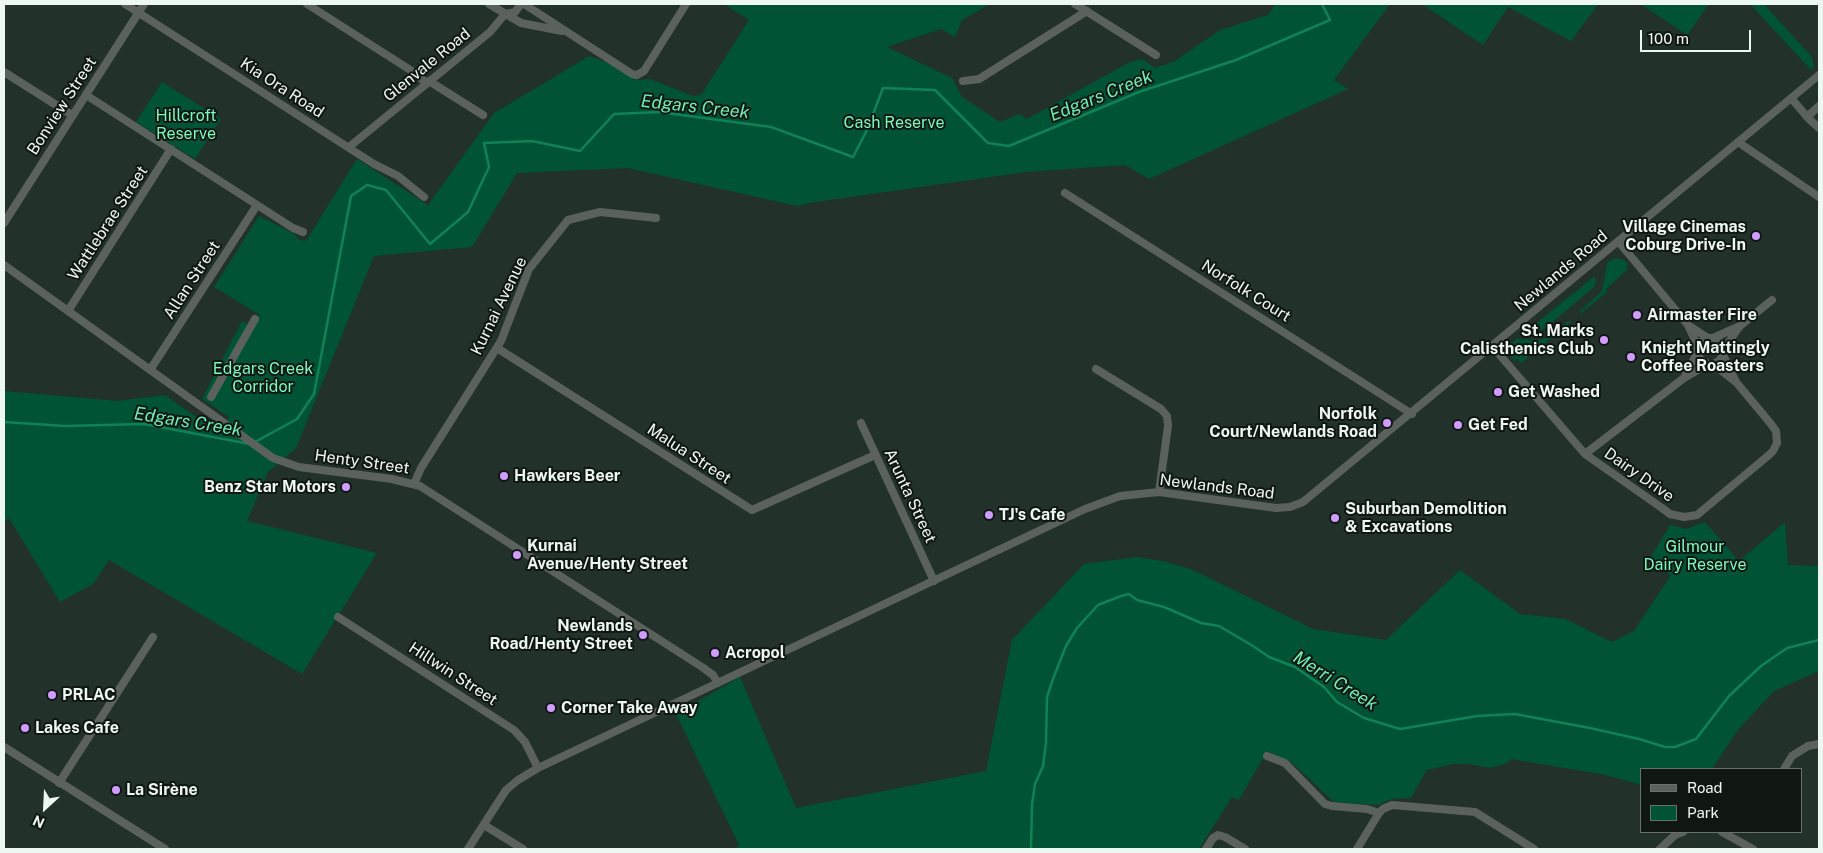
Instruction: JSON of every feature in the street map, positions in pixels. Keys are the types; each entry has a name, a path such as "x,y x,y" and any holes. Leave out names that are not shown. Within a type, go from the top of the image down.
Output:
{"street":[{"name":"Kia Ora Road","path":"125,4 374,164 398,176 424,197"},
{"name":"Bonview Street","path":"4,222 144,4"},
{"path":"307,4 427,82 482,115"},
{"path":"489,4 521,23 566,31"},
{"path":"522,4 632,74 641,74 644,71 686,4"},
{"name":"Glenvale Road","path":"349,147 490,32 505,14 514,12 522,4"},
{"path":"1075,4 1156,55"},
{"path":"963,81 979,79 1086,11"},
{"path":"4,72 72,115"},
{"name":"Newlands Road","path":"468,849 506,790 538,768 1103,502 1120,496 1159,492 1276,508 1290,507 1303,502 1412,414 1819,75"},
{"path":"86,94 293,228 303,232"},
{"path":"1791,98 1819,128"},
{"path":"1807,117 1819,106"},
{"path":"1738,142 1819,197"},
{"name":"Wattlebrae Street","path":"68,311 171,149"},
{"name":"Norfolk Court","path":"1065,193 1412,414"},
{"name":"Allan Street","path":"150,370 257,205"},
{"name":"Kurnai Avenue","path":"414,484 420,468 497,348 528,269 568,220 600,212 656,218"},
{"path":"1618,241 1688,325 1701,360 1710,364"},
{"name":"Henty Street","path":"4,265 273,458 298,467 370,476 414,484 430,491 702,667 718,683"},
{"path":"1684,378 1702,341 1740,326 1772,300"},
{"path":"211,397 255,320"},
{"path":"1688,325 1720,342 1723,352"},
{"path":"1585,454 1684,378 1719,361 1740,326"},
{"name":"Dairy Drive","path":"1492,346 1585,454 1670,514 1684,517 1697,515 1769,455 1776,443 1776,431 1736,382 1723,352"},
{"name":"Malua Street","path":"497,348 752,510 875,454"},
{"name":"Dairy Drive","path":"1710,364 1736,382"},
{"path":"1096,369 1161,409 1167,416 1168,426 1159,492"},
{"name":"Arunta Street","path":"861,423 934,580"},
{"name":"Hillwin Street","path":"338,617 514,730 523,737 538,768"},
{"path":"59,782 153,637"},
{"path":"1785,768 1792,756 1808,746 1819,744"},
{"path":"4,747 165,849"},
{"path":"1267,756 1285,763 1326,804 1367,809 1379,814"},
{"path":"1357,849 1379,814 1383,809 1392,805 1470,811 1480,814 1534,849"},
{"path":"484,825 523,849"},
{"path":"1660,849 1675,835 1680,833"},
{"path":"1724,833 1753,849"},
{"path":"1206,849 1213,838 1218,835 1245,849"}],"green space":[{"path":"724,4 990,4 962,20 955,37 941,29 887,47 952,78 962,97 1000,122 1019,114 1027,119 1128,63 1142,59 1155,68 1175,61 1220,30 1268,15 1275,4 1390,4 1334,80 1348,89 1149,179 1125,165 1026,172 797,206 628,168 517,173 472,247 374,256 296,448 268,472 247,521 377,553 302,674 109,560 93,584 60,602 9,518 4,521 4,391 118,401 165,395 219,433 229,417 202,399 242,321 253,327 260,315 214,287 259,216 293,233 299,240 306,241 357,159 428,205 494,113 589,56 641,74 636,83 639,80 650,79 693,96 701,95 749,20"},
{"path":"1422,4 1598,4 1571,41 1508,7 1483,45"},
{"path":"1641,4 1709,4 1687,35"},
{"path":"1750,4 1764,4 1812,57 1814,67 1811,70"},
{"name":"Hillcroft Reserve","path":"162,82 221,119 195,159 136,122"},
{"path":"1616,258 1626,261 1628,269 1606,289 1607,292 1580,314 1580,311 1602,291 1607,263"},
{"path":"1595,276 1596,282 1594,287 1562,314 1544,329 1532,329 1534,325"},
{"path":"1568,321 1572,321 1521,363 1517,358 1514,361 1511,357 1509,347 1516,339 1541,340 1547,338"},
{"name":"Gilmour Dairy Reserve","path":"1705,522 1739,561 1785,522 1788,565 1819,566 1819,671 1774,691 1737,731 1713,768 1640,768 1640,784 1601,774 1511,759 1505,764 1490,768 1469,764 1453,764 1427,770 1411,798 1391,799 1378,805 1334,802 1291,762 1267,751 1239,800 1232,797 1199,849 735,849 739,845 676,714 740,677 796,808 986,771 1012,640 1084,564 1137,557 1167,562 1193,570 1313,629 1386,640 1460,570 1520,614 1565,619 1612,642 1634,631 1671,575 1649,560 1670,525 1686,529"}],"waterway":[{"name":"Edgars Creek","path":"255,442 297,419 314,394 351,196 367,185 386,190 430,244 468,212 489,167 484,143 532,141 580,151 614,114 659,112 771,127 853,157 867,130 883,88 935,90 988,143 1009,146 1139,92 1236,60 1330,20 1322,4"},
{"name":"Edgars Creek","path":"4,422 65,426 144,424 250,444"},
{"name":"Merri Creek","path":"1031,849 1032,804 1035,784 1043,766 1046,743 1047,697 1053,679 1066,646 1077,628 1098,605 1121,596 1129,594 1137,600 1164,607 1201,623 1219,626 1269,657 1295,667 1324,687 1337,702 1364,718 1400,729 1477,716 1515,714 1590,728 1665,747 1675,747 1696,739 1729,696 1761,666 1787,648 1819,640"}],"place":[{"name":"Village Cinemas Coburg Drive-In","path":"1756,236"},
{"name":"Airmaster Fire","path":"1637,315"},
{"name":"St. Marks Calisthenics Club","path":"1604,340"},
{"name":"Knight Mattingly Coffee Roasters","path":"1631,357"},
{"name":"Get Washed","path":"1498,392"},
{"name":"Norfolk Court/Newlands Road","path":"1387,423"},
{"name":"Get Fed","path":"1458,425"},
{"name":"Hawkers Beer","path":"504,476"},
{"name":"Benz Star Motors","path":"346,487"},
{"name":"TJ's Cafe","path":"989,515"},
{"name":"Suburban Demolition & Excavations","path":"1335,518"},
{"name":"Kurnai Avenue/Henty Street","path":"517,555"},
{"name":"Newlands Road/Henty Street","path":"643,635"},
{"name":"Acropol","path":"715,653"},
{"name":"PRLAC","path":"52,695"},
{"name":"Corner Take Away","path":"551,708"},
{"name":"Lakes Cafe","path":"25,728"},
{"name":"La Sirène","path":"116,790"}],"park label":[{"name":"Cash Reserve","path":"894,123"},
{"name":"Edgars Creek Corridor","path":"263,378"}]}
